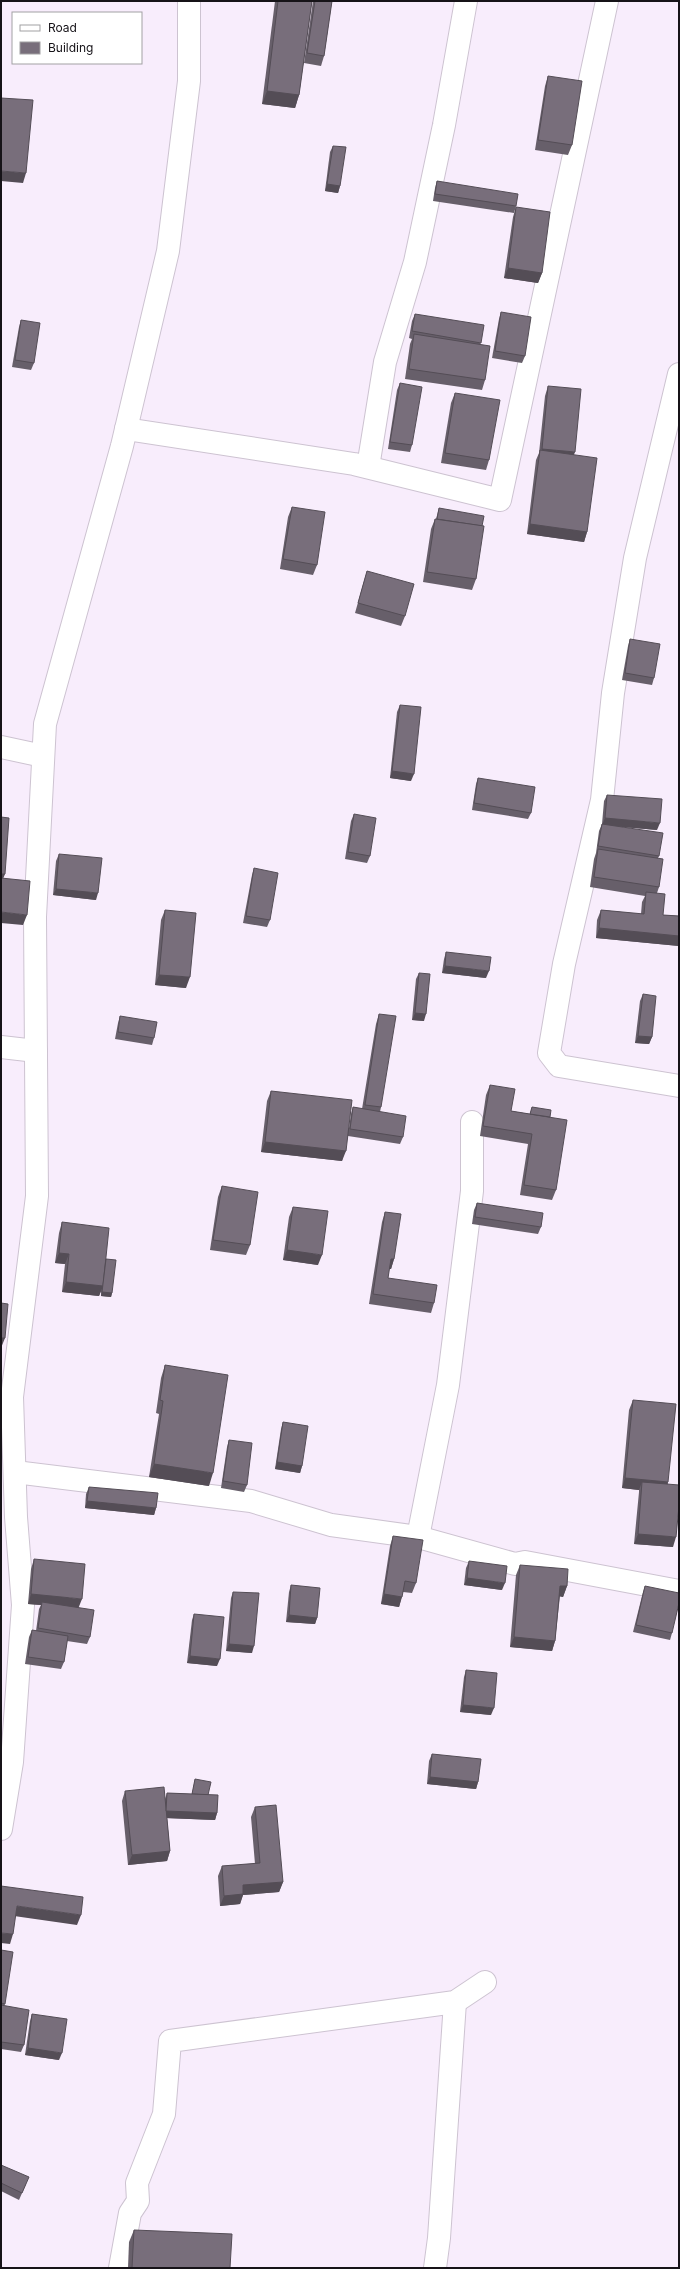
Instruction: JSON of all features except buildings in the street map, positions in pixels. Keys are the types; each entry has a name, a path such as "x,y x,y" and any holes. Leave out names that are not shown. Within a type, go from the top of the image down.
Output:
{"street":[{"path":"1,1829 6,1759 23,1605 12,1397 37,1196 35,917 45,724 126,429 168,251 189,81 189,1"},
{"path":"368,467 385,362 415,262 444,125 466,1"},
{"path":"126,429 368,467 500,500 607,1"},
{"path":"679,374 634,558 613,693 602,800 564,964 549,1053 559,1066 679,1086"},
{"path":"1,747 43,756"},
{"path":"1,1047 36,1051"},
{"path":"418,1537 448,1385 472,1191 472,1122"},
{"path":"15,1472 251,1501 331,1525 418,1537 515,1564 525,1562 679,1591"},
{"path":"120,2268 130,2212 138,2202 137,2183 164,2114 170,2041 455,2002 484,1982"},
{"path":"435,2268 439,2238 455,2002"}]}
